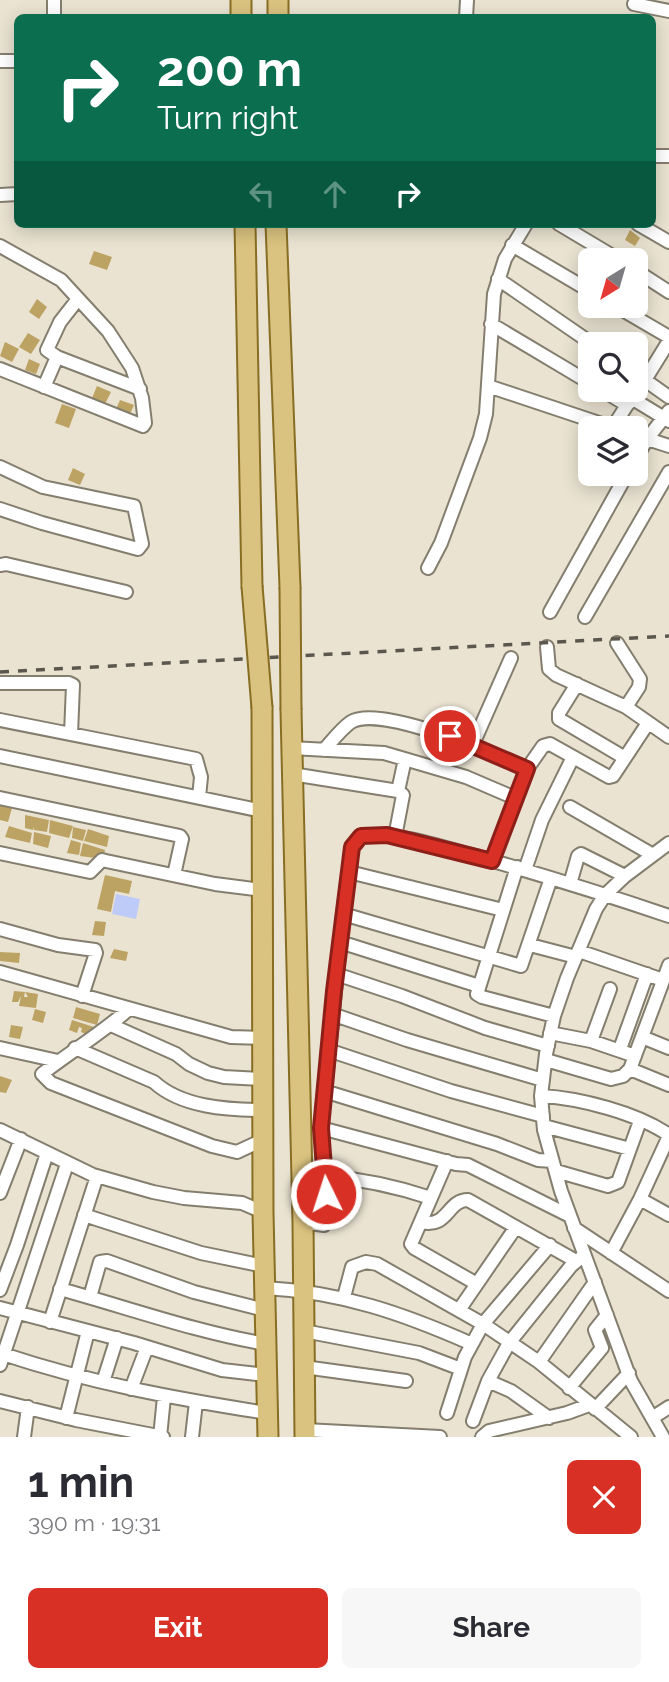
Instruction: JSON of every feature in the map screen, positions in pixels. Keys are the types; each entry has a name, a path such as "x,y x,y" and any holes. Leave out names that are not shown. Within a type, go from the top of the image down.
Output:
{"main road":[{"path":"245,228 252,586 262,708 263,1213 268,1437"},
{"path":"275,228 290,587 290,710 303,1222 305,1434"}],"street":[{"path":"635,2 669,11"},
{"path":"428,568 441,543 480,438 486,414 491,324 498,279 512,245 523,228"},
{"path":"566,228 599,248"},
{"path":"645,228 669,242"},
{"path":"512,245 578,284"},
{"path":"0,246 61,280 108,331 132,368 140,389 145,420 143,426 0,369"},
{"path":"648,278 669,292"},
{"path":"498,279 578,334"},
{"path":"78,299 60,322 47,345 47,351 140,389"},
{"path":"635,318 669,339 648,368"},
{"path":"491,324 578,376"},
{"path":"44,387 57,357"},
{"path":"648,382 669,397"},
{"path":"488,386 579,416"},
{"path":"622,416 630,402 667,417"},
{"path":"648,432 667,417"},
{"path":"648,439 669,446"},
{"path":"0,467 43,487 134,506 142,544 138,549 0,509"},
{"path":"585,617 665,487 669,472"},
{"path":"550,612 620,486"},
{"path":"0,565 6,564 126,592"},
{"path":"617,643 640,679 639,687 626,707"},
{"path":"547,647 549,669 556,675 626,707 669,737"},
{"path":"473,744 511,658"},
{"path":"0,683 73,685 71,734"},
{"path":"577,684 559,713 559,719 625,758"},
{"path":"324,750 351,722 365,719 392,722 450,736 527,769"},
{"path":"0,720 195,759 201,777 199,797"},
{"path":"492,861 527,769 545,744 609,777 613,776 648,723"},
{"path":"292,748 384,753 466,777 515,798"},
{"path":"0,756 262,811"},
{"path":"554,1016 482,998 477,993 503,910 573,757"},
{"path":"398,791 404,759"},
{"path":"292,774 398,791 404,795 395,837"},
{"path":"0,798 180,836 182,839 174,875"},
{"path":"570,807 653,855"},
{"path":"303,1222 324,1225 327,1220 321,1128 324,1091 352,847 361,836 374,834 395,837 521,868 667,912"},
{"path":"663,1437 629,1373 594,1282 580,1258 554,1166 541,1096 554,1016 596,909 605,895 625,876 669,843"},
{"path":"0,853 90,872 102,860 107,860 262,890"},
{"path":"570,884 581,854 625,876"},
{"path":"349,872 503,910"},
{"path":"343,914 521,966 551,878"},
{"path":"0,929 58,945 95,950 82,996"},
{"path":"340,942 480,986"},
{"path":"530,945 577,954 663,980"},
{"path":"546,1060 611,1079 623,1076 630,1069 669,965"},
{"path":"0,972 231,1037 262,1038"},
{"path":"336,974 485,1028 549,1039 591,1041 635,1056"},
{"path":"620,1049 647,974"},
{"path":"591,1041 610,989"},
{"path":"130,1009 42,1074 51,1083 200,1142 237,1152 263,1140"},
{"path":"332,1014 419,1044 543,1080"},
{"path":"111,1025 176,1054 188,1064 208,1073 224,1077 262,1079"},
{"path":"642,1037 669,1048"},
{"path":"0,1048 58,1062"},
{"path":"75,1048 154,1082 162,1090 192,1102 237,1110 263,1110"},
{"path":"328,1050 630,1149"},
{"path":"630,1069 669,1084"},
{"path":"324,1091 487,1140 613,1186 618,1182 640,1121"},
{"path":"541,1096 590,1104 640,1121 669,1135 640,1199 611,1253"},
{"path":"321,1128 468,1165 572,1222 611,1253 669,1291"},
{"path":"0,1130 97,1176 184,1198 242,1203 263,1213"},
{"path":"0,1193 21,1139"},
{"path":"0,1290 47,1153"},
{"path":"447,1161 411,1244 477,1284"},
{"path":"67,1164 16,1312 4,1335 2,1359 164,1396 267,1413"},
{"path":"50,1321 97,1176"},
{"path":"324,1176 357,1178 431,1198"},
{"path":"640,1199 669,1215"},
{"path":"421,1222 438,1223 463,1200 468,1200 550,1245 580,1258"},
{"path":"84,1215 201,1253 264,1266"},
{"path":"459,1310 516,1227"},
{"path":"447,1413 461,1369 483,1324 550,1245"},
{"path":"473,1421 488,1381 509,1343 580,1258"},
{"path":"90,1297 100,1262 107,1261 194,1292 265,1310"},
{"path":"344,1297 352,1267 366,1262 386,1269 483,1324 539,1362 631,1437"},
{"path":"539,1362 594,1282"},
{"path":"265,1288 304,1290 344,1297 415,1320 472,1344"},
{"path":"60,1289 208,1333 266,1344"},
{"path":"0,1308 117,1338 222,1370 266,1375"},
{"path":"569,1388 602,1348 594,1330 607,1315"},
{"path":"66,1418 88,1331"},
{"path":"304,1331 419,1353 461,1369"},
{"path":"103,1382 117,1338"},
{"path":"131,1389 147,1347"},
{"path":"304,1367 406,1381"},
{"path":"482,1437 489,1431 592,1407 629,1373"},
{"path":"488,1381 511,1391 549,1418"},
{"path":"0,1401 66,1418 162,1437 164,1396"},
{"path":"192,1437 196,1402"},
{"path":"24,1437 28,1407"},
{"path":"652,1418 669,1407"},
{"path":"305,1434 440,1437"}],"shaded area":[{"path":"116,894 140,899 136,919 112,914"}],"building":[{"path":"630,230 640,238 635,246 625,240"},
{"path":"94,251 112,257 107,270 89,264"},
{"path":"37,299 47,307 39,319 29,312"},
{"path":"28,333 40,340 31,354 19,347"},
{"path":"5,342 19,349 12,362 0,356"},
{"path":"29,359 40,364 36,374 25,370"},
{"path":"97,386 111,392 105,404 92,398"},
{"path":"120,400 134,405 130,414 116,409"},
{"path":"62,404 76,409 69,428 55,423"},
{"path":"73,468 85,474 80,485 68,480"},
{"path":"0,805 12,808 8,822 0,820"},
{"path":"25,815 49,820 47,832 34,830 34,827 33,830 25,828"},
{"path":"50,820 73,826 69,838 49,833"},
{"path":"9,826 32,833 30,843 5,837"},
{"path":"73,827 86,830 83,841 72,838"},
{"path":"88,829 109,836 107,847 84,841"},
{"path":"34,832 51,836 48,848 33,844"},
{"path":"71,840 81,843 79,855 67,853"},
{"path":"83,843 105,850 103,859 80,856"},
{"path":"105,875 132,881 129,894 115,891 111,912 97,909"},
{"path":"95,921 106,922 104,936 92,935"},
{"path":"114,949 128,952 126,961 110,958"},
{"path":"0,952 20,953 19,963 0,961"},
{"path":"14,991 25,992 38,994 36,1008 19,1006 21,996 18,1002 12,1002"},
{"path":"76,1007 100,1014 97,1025 73,1018"},
{"path":"35,1009 46,1012 43,1023 32,1020"},
{"path":"72,1020 94,1027 91,1036 81,1032 82,1028 79,1027 77,1033 69,1030"},
{"path":"11,1025 23,1027 20,1039 9,1037"},
{"path":"0,1076 12,1080 6,1093 0,1092"}],"railway":[{"path":"0,672 669,636"}],"route":[{"path":"326,1194 321,1128 334,991 352,847 361,836 387,835 492,861 527,769 450,736"}]}
